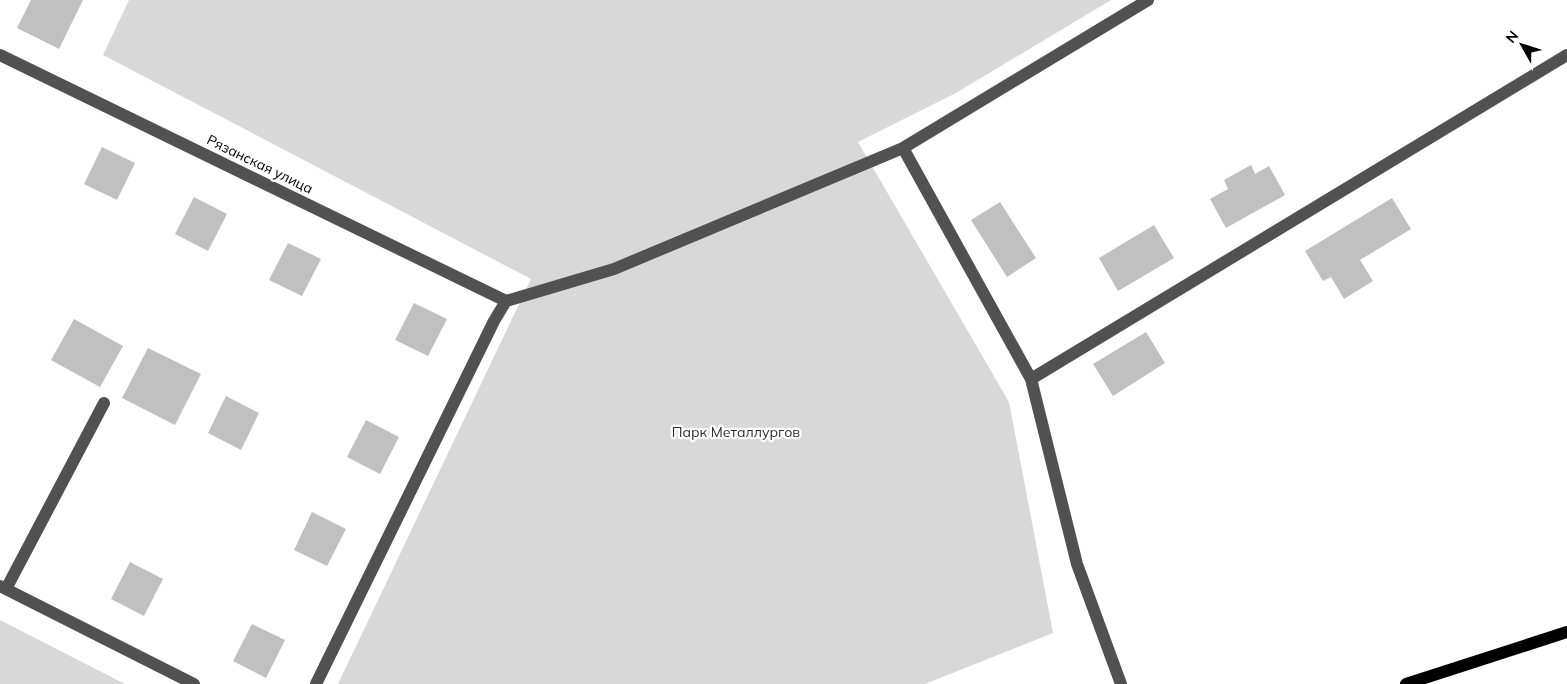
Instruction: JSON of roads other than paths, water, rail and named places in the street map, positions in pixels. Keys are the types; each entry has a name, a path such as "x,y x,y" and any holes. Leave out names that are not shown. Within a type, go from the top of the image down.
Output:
{"main road":[{"path":"1406,684 1567,632"}],"street":[{"path":"316,684 494,321 506,301 614,269 903,148 1148,0"},
{"name":"Рязанская улица","path":"0,55 506,301"},
{"path":"1031,379 1567,56"},
{"path":"903,148 1031,379 1077,564 1121,684"},
{"path":"104,403 3,587 194,684"}],"park label":[{"name":"Парк Металлургов","path":"736,432"}]}
